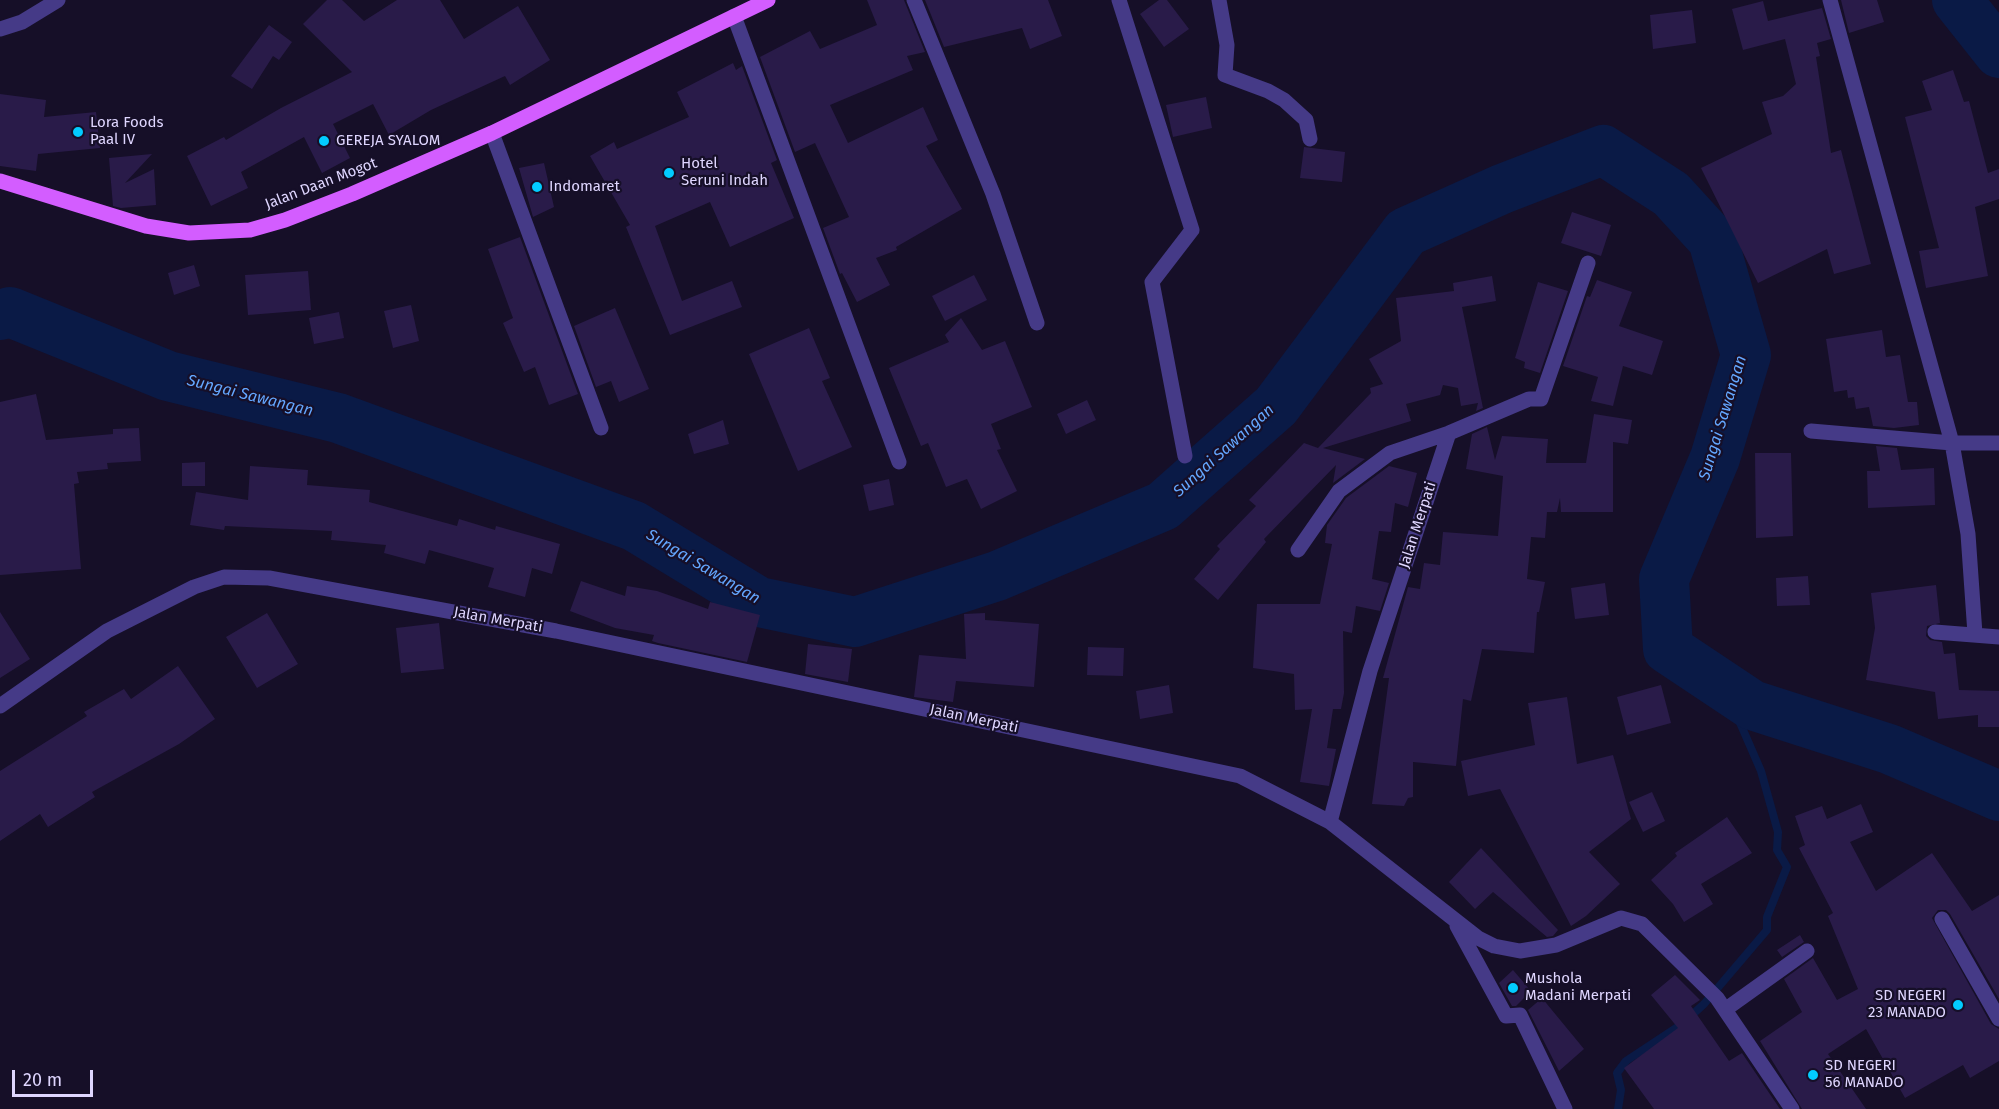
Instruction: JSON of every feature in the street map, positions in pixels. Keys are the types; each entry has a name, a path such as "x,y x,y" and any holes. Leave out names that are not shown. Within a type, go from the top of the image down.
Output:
{"main road":[{"name":"Jalan Daan Mogot","path":"0,182 146,226 189,233 217,234 250,230 285,220 352,194 492,133 768,0"}],"street":[{"path":"0,29 22,22 57,0"},
{"path":"914,0 993,194 1037,323"},
{"path":"1119,0 1192,230 1152,282 1185,456"},
{"path":"1219,0 1227,45 1225,75 1268,91 1284,100 1306,120 1311,139"},
{"path":"1830,0 1952,442 1968,534 1975,634"},
{"path":"734,16 899,462"},
{"path":"492,133 601,428"},
{"path":"1299,550 1339,491 1390,453 1449,433 1529,399 1540,399 1588,263"},
{"path":"1811,431 1937,444 1999,443"},
{"name":"Jalan Merpati","path":"0,706 107,631 194,587 224,577 269,578 556,631 1240,776 1330,822 1370,671 1449,433"},
{"path":"1935,632 1999,637"},
{"path":"1330,822 1486,942 1520,951 1556,945 1621,918 1642,924 1722,1004 1792,1109"},
{"path":"1452,918 1506,1016 1520,1015 1565,1109"},
{"path":"1942,919 1999,1019"},
{"path":"1722,1004 1807,951"}],"building":[{"path":"327,0 342,0 364,21 397,0 440,0 464,39 518,6 550,60 510,85 505,76 431,110 389,135 373,104 333,124 350,158 322,173 304,137 241,172 248,188 211,206 187,156 224,137 226,140 281,108 352,72 303,24"},
{"path":"867,0 904,0 925,52 907,56 913,70 830,105 848,143 923,107 938,140 926,146 962,209 896,247 897,250 876,258 890,285 857,302 842,273 840,274 823,228 849,217 815,143 795,152 760,57 810,31 820,49 877,25"},
{"path":"925,0 1048,0 1062,36 1030,49 1022,28 944,47"},
{"path":"1159,0 1167,0 1189,29 1164,47 1140,14"},
{"path":"1841,0 1877,0 1884,22 1849,33"},
{"path":"1763,1 1768,21 1822,8 1831,39 1817,43 1820,56 1816,57 1831,153 1841,150 1871,264 1834,274 1827,249 1758,283 1701,168 1772,134 1762,102 1783,96 1796,84 1785,39 1743,50 1732,9"},
{"path":"1692,10 1696,43 1653,49 1650,15"},
{"path":"269,25 292,42 279,60 273,56 252,89 231,76"},
{"path":"733,63 736,70 742,66 777,160 771,163 794,218 730,247 710,202 655,226 682,301 732,281 742,307 670,335 626,227 630,225 590,156 614,142 617,149 689,117 677,92"},
{"path":"1953,70 1964,102 1969,101 1988,173 1999,169 1999,199 1975,207 1988,276 1926,288 1919,251 1939,248 1905,117 1932,110 1922,81"},
{"path":"0,94 46,100 44,117 96,112 100,148 38,154 36,171 0,166"},
{"path":"1206,97 1212,128 1173,137 1166,105"},
{"path":"1304,147 1345,152 1342,182 1300,178"},
{"path":"152,154 125,183 154,169 156,205 121,208 113,206 109,158"},
{"name":"Indomaret","path":"544,163 554,207 533,217 519,168"},
{"path":"1572,212 1611,225 1601,256 1561,243"},
{"path":"520,237 578,394 549,405 535,367 524,372 503,323 513,318 488,249"},
{"path":"194,265 200,286 174,295 168,273"},
{"path":"308,271 311,310 248,315 245,275"},
{"path":"974,275 987,300 945,321 932,296"},
{"path":"1492,276 1496,301 1462,307 1483,408 1476,411 1478,403 1461,406 1458,388 1443,385 1440,395 1406,404 1411,421 1323,448 1365,459 1333,483 1336,465 1264,539 1266,542 1218,600 1194,579 1220,549 1217,546 1256,506 1249,500 1304,443 1318,448 1371,393 1370,388 1383,384 1369,359 1401,341 1396,298 1454,291 1453,283"},
{"path":"1597,280 1632,292 1619,326 1663,341 1652,375 1623,366 1613,406 1591,401 1598,377 1563,366 1587,296 1590,297"},
{"path":"1538,282 1568,291 1540,373 1524,368 1525,362 1515,358"},
{"path":"411,305 419,341 393,348 384,311"},
{"path":"615,308 649,389 619,402 611,381 596,387 574,326"},
{"path":"339,312 344,338 314,344 309,318"},
{"path":"961,318 982,350 1005,341 1032,407 991,424 1001,449 997,450 1017,491 981,509 967,479 946,487 928,443 921,446 889,368 949,342 945,335"},
{"path":"809,328 830,378 822,381 852,447 798,471 749,354"},
{"path":"1882,330 1886,357 1900,355 1908,402 1917,402 1919,425 1894,428 1873,426 1869,407 1856,409 1854,397 1848,398 1847,390 1834,392 1826,339"},
{"path":"36,394 46,440 113,434 113,429 139,428 141,461 107,463 108,469 77,472 79,483 74,484 81,569 0,575 0,402"},
{"path":"1087,400 1096,420 1066,434 1057,414"},
{"path":"1594,414 1632,420 1628,444 1613,442 1613,512 1561,512 1560,498 1557,512 1547,512 1545,538 1531,537 1527,579 1545,582 1539,612 1537,612 1534,653 1482,649 1471,701 1463,699 1456,766 1413,762 1413,797 1408,798 1404,806 1372,804 1389,678 1383,678 1408,587 1420,589 1424,563 1440,565 1443,532 1498,536 1503,476 1466,469 1472,434 1487,427 1495,460 1502,436 1548,439 1546,463 1586,463"},
{"path":"723,420 729,444 694,454 688,434"},
{"path":"1876,446 1897,448 1901,470 1934,468 1935,505 1868,508 1867,471 1880,471"},
{"path":"1755,453 1791,453 1793,536 1756,538"},
{"path":"205,462 205,486 182,486 182,463"},
{"path":"250,466 308,470 307,485 370,490 369,502 457,526 459,519 495,530 496,526 560,544 552,574 532,568 525,597 488,587 494,568 429,550 425,564 384,553 386,545 331,540 332,531 225,526 224,530 190,525 196,492 248,500"},
{"path":"1389,466 1417,473 1408,507 1395,503 1391,532 1379,531 1372,579 1389,583 1380,611 1356,606 1352,633 1343,631 1344,693 1341,709 1333,709 1327,748 1336,749 1329,786 1300,782 1312,709 1295,710 1294,674 1253,668 1257,604 1320,604 1332,544 1325,543 1327,525 1346,498"},
{"path":"889,479 894,505 869,511 863,485"},
{"path":"1808,576 1810,605 1777,606 1776,578"},
{"path":"581,581 625,596 627,586 657,591 708,609 710,602 760,615 747,662 658,643 652,641 654,635 615,628 570,611"},
{"path":"1605,583 1609,615 1575,619 1571,588"},
{"path":"1936,585 1940,623 1927,626 1926,636 1930,640 1942,642 1944,654 1955,653 1959,690 1999,691 1999,727 1978,727 1978,715 1938,719 1935,692 1866,680 1875,628 1871,593"},
{"path":"0,612 30,659 0,678"},
{"path":"267,613 298,664 257,688 226,637"},
{"path":"985,613 985,620 1039,624 1034,687 956,681 953,702 914,697 919,655 966,659 964,614"},
{"path":"439,623 444,669 401,673 396,628"},
{"path":"808,644 852,649 848,682 805,674"},
{"path":"1088,647 1124,648 1123,676 1087,675"},
{"path":"178,666 215,719 179,744 92,792 95,797 48,827 40,814 0,841 0,771 87,716 84,712 124,689 131,699"},
{"path":"1169,685 1173,713 1140,719 1136,691"},
{"path":"1661,685 1671,723 1627,735 1617,697"},
{"path":"1567,697 1577,764 1613,755 1631,819 1589,852 1620,884 1586,916 1571,926 1500,789 1468,796 1461,761 1535,745 1528,703"},
{"path":"1652,792 1665,821 1643,832 1629,802"},
{"path":"1861,804 1873,832 1850,842 1876,891 1932,853 1972,911 1999,895 1999,999 1950,914 1946,910 1938,910 1932,918 1991,1024 1999,1029 1999,1061 1970,1078 1963,1065 1905,1098 1866,1029 1828,1054 1866,1109 1802,1109 1760,1041 1802,1012 1784,979 1813,958 1837,1000 1858,989 1828,916 1833,913 1799,848 1805,845 1795,816 1822,806 1827,819"},
{"path":"1727,817 1752,853 1701,884 1713,904 1684,922 1673,904 1651,880 1677,856 1675,853"},
{"path":"1481,848 1558,930 1553,936 1547,937 1493,892 1475,909 1449,882"},
{"path":"1800,935 1804,942 1782,957 1777,950"},
{"name":"Mushola Madani Merpati","path":"1513,970 1531,991 1516,1006 1512,1006 1499,983"},
{"path":"1675,975 1700,1000 1691,1006 1729,1061 1742,1053 1780,1109 1654,1109 1624,1068 1678,1028 1651,995"},
{"path":"1542,998 1584,1049 1559,1071 1528,1010"}],"waterway":[{"name":"Sungai Sawangan","path":"1957,0 1999,53"},
{"name":"Sungai Sawangan","path":"0,315 10,312 168,376 338,418 634,526 759,602 855,622 997,576 1163,506 1276,406 1406,232 1502,189 1603,150 1671,194 1713,240 1746,355 1715,458 1664,579 1668,649 1752,705 1889,749 1999,796"},
{"path":"1618,1109 1621,1090 1617,1073 1626,1061 1682,1024 1704,1004 1767,930 1767,917 1787,867 1777,850 1778,832 1761,771 1724,686"}],"place":[{"name":"Lora Foods Paal IV","path":"78,132"},
{"name":"GEREJA SYALOM","path":"324,141"},
{"name":"Hotel Seruni Indah","path":"669,173"},
{"name":"Indomaret","path":"537,187"},
{"name":"Mushola Madani Merpati","path":"1513,988"},
{"name":"SD NEGERI 23 MANADO","path":"1958,1005"},
{"name":"SD NEGERI 56 MANADO","path":"1813,1075"}]}
